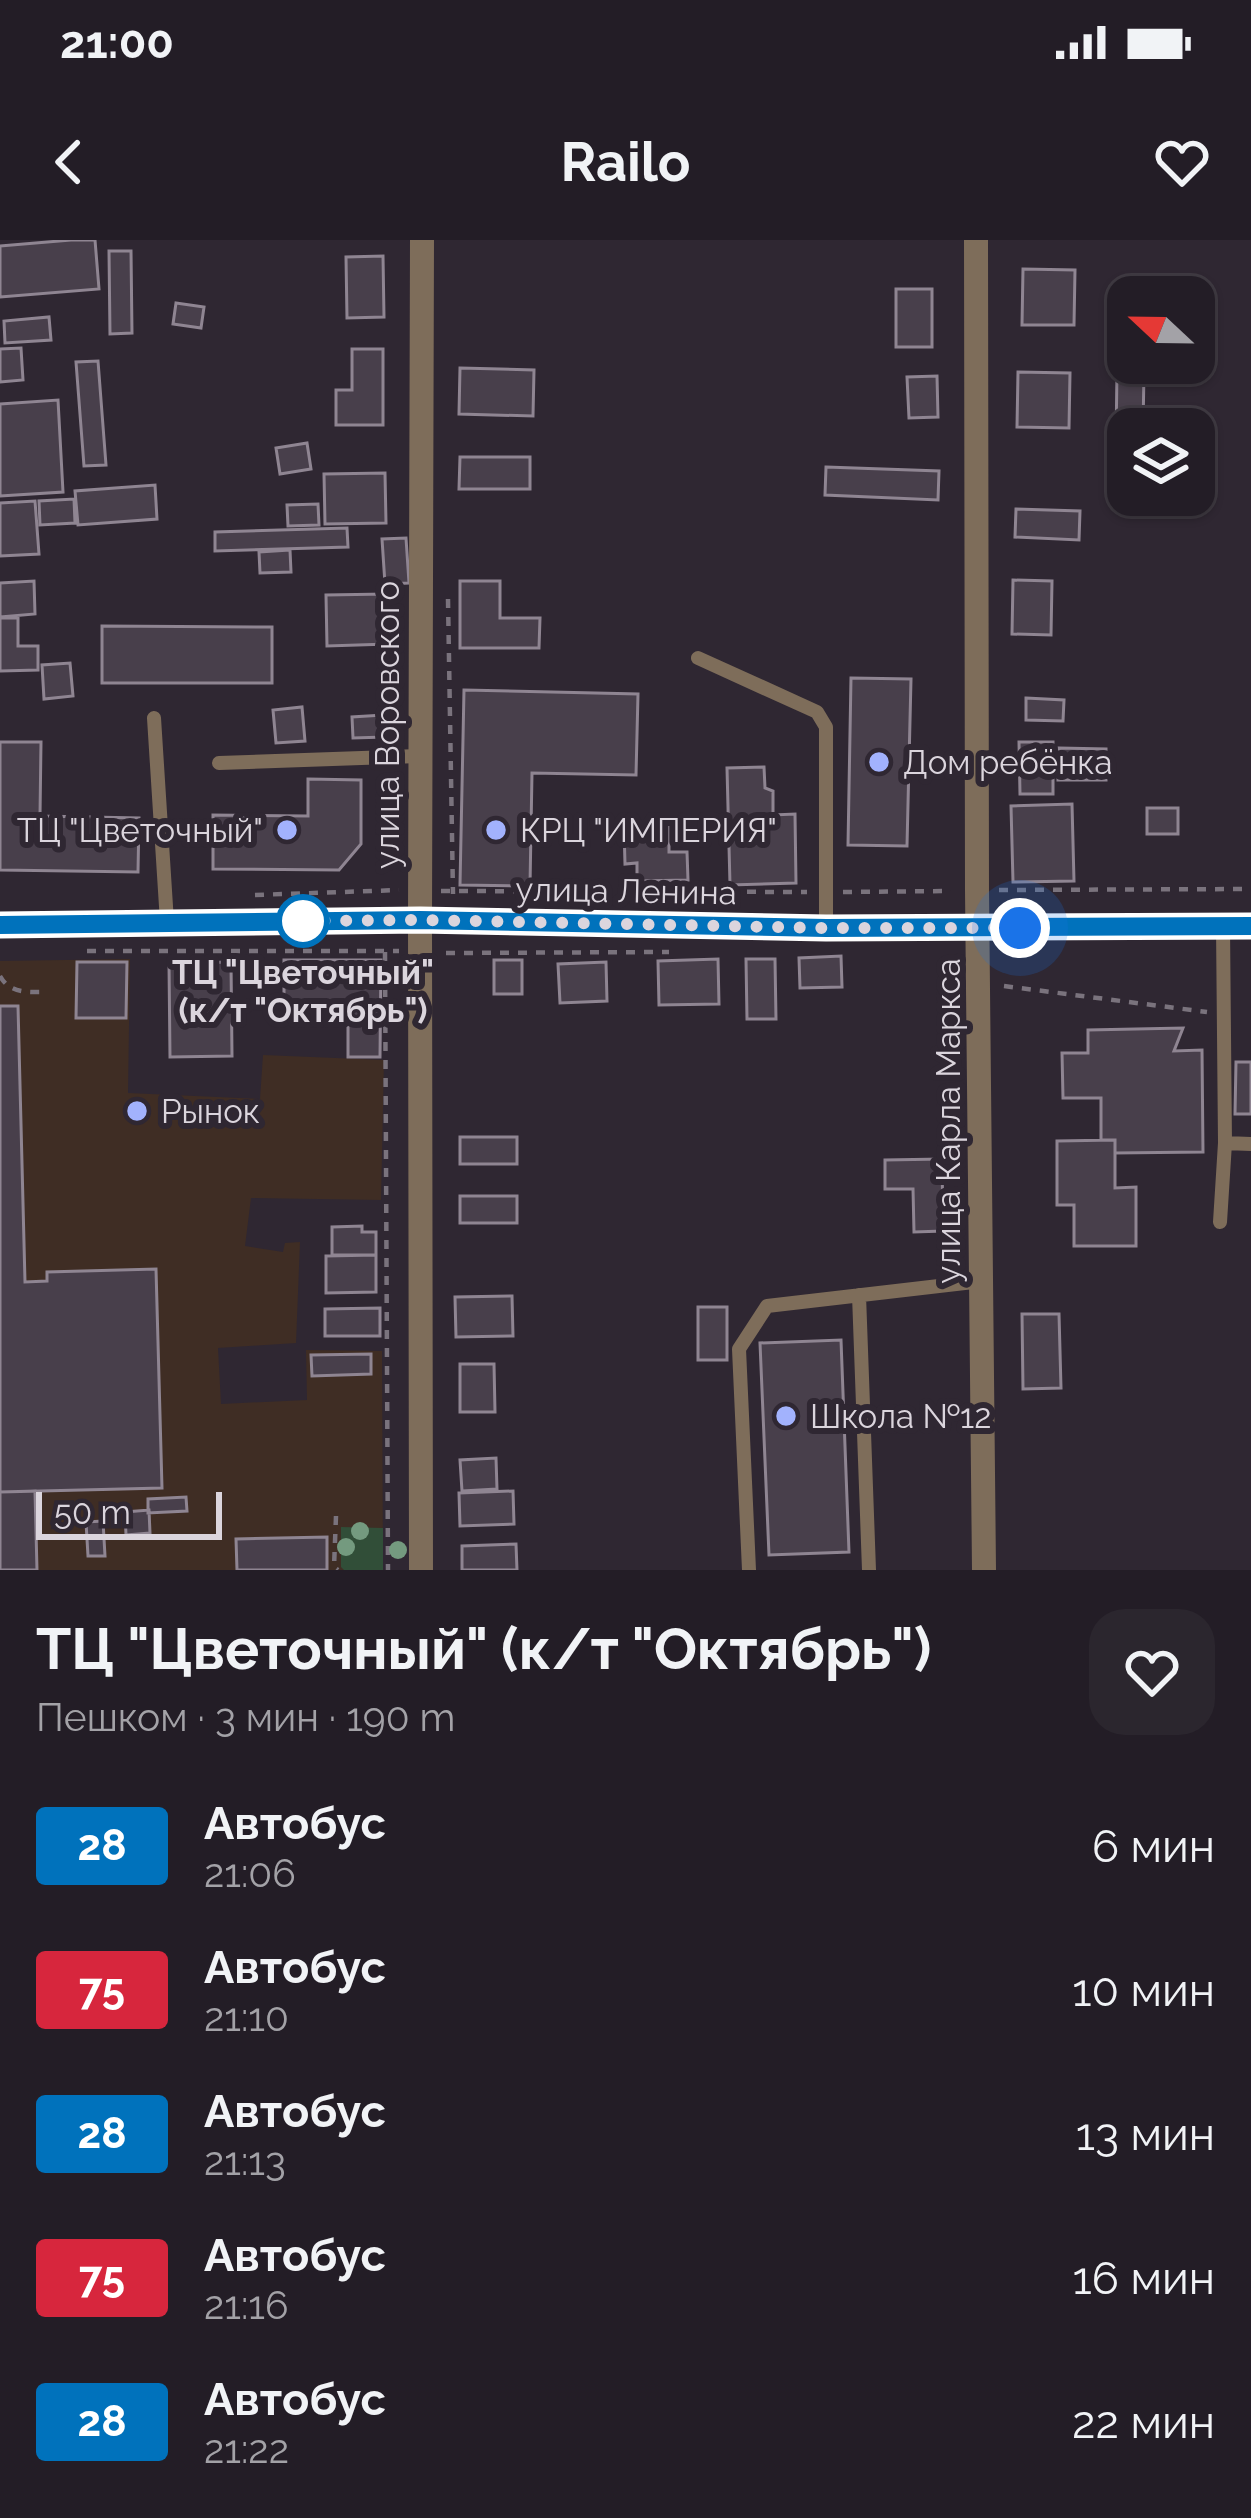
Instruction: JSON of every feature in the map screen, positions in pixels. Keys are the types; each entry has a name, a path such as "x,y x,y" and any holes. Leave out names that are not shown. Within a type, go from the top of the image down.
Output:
{"street":[{"name":"улица Воровского","path":"421,1570 422,240"},
{"name":"улица Карла Маркса","path":"976,240 984,1570"},
{"name":"улица Ленина","path":"0,925 420,920 826,928 1251,926"}],"lane":[{"path":"698,658 817,712 826,727 826,928"},
{"path":"154,718 167,922"},
{"path":"219,763 419,756"},
{"path":"1220,1222 1225,1143 1223,926"},
{"path":"1225,1143 1251,1144"},
{"path":"749,1570 739,1349 767,1306 982,1281"},
{"path":"859,1295 869,1570"}],"path":[{"path":"252,895 384,890 1251,889"},
{"path":"384,890 388,1570"},
{"path":"70,951 686,952"},
{"path":"0,976 18,992 46,992"},
{"path":"980,984 1200,1010 1224,1019"},
{"path":"335,1516 334,1567 338,1570"}],"shaded area":[{"path":"130,959 128,1093 260,1099 263,1055 384,1060 381,1200 251,1198 245,1246 283,1252 285,1243 300,1242 296,1343 218,1348 221,1404 307,1400 306,1350 382,1351 383,1570 0,1570 0,961"}],"green space":[{"path":"341,1527 383,1528 383,1570 341,1567"}],"building":[{"path":"95,240 99,289 0,297 0,246"},
{"path":"109,251 131,251 132,333 110,334"},
{"path":"383,256 384,317 347,318 346,257"},
{"path":"1023,269 1075,270 1074,325 1022,325"},
{"path":"896,289 932,289 932,347 896,347"},
{"path":"176,303 204,307 201,328 173,324"},
{"path":"49,317 51,340 5,343 4,321"},
{"path":"21,348 23,380 0,382 0,349"},
{"path":"352,349 383,349 383,425 336,425 336,390 352,390"},
{"path":"98,361 106,465 84,466 76,362"},
{"path":"460,368 534,370 533,416 459,414"},
{"path":"1018,372 1070,373 1069,428 1017,427"},
{"path":"937,376 938,417 909,418 907,377"},
{"path":"1117,384 1144,384 1143,408 1116,408"},
{"path":"58,400 63,492 0,496 0,404"},
{"path":"307,443 311,469 280,474 276,448"},
{"path":"460,457 530,457 530,489 459,489"},
{"path":"826,467 939,471 938,500 825,495"},
{"path":"385,473 386,523 325,524 324,474"},
{"path":"155,485 157,519 78,525 75,491"},
{"path":"74,499 75,523 40,525 39,501"},
{"path":"35,501 39,554 0,556 0,503"},
{"path":"318,504 319,525 288,526 287,505"},
{"path":"1016,509 1080,511 1079,540 1015,537"},
{"path":"347,528 348,547 215,551 215,532"},
{"path":"406,538 409,583 385,584 382,539"},
{"path":"290,550 291,572 260,573 259,552"},
{"path":"1013,580 1052,581 1051,635 1012,634"},
{"path":"34,581 35,614 0,617 0,583"},
{"path":"460,581 500,581 500,618 540,618 539,648 460,648"},
{"path":"386,594 388,644 327,646 326,595"},
{"path":"0,618 18,618 18,646 38,646 38,670 0,671"},
{"path":"102,626 272,627 272,683 102,683"},
{"path":"70,663 73,696 44,699 42,665"},
{"name":"Дом ребёнка","path":"851,678 911,679 907,846 848,845"},
{"name":"КРЦ \"ИМПЕРИЯ\"","path":"464,690 638,694 636,775 532,773 530,886 460,885"},
{"path":"1026,698 1064,700 1063,721 1026,720"},
{"path":"302,707 305,741 276,743 273,710"},
{"path":"383,715 385,737 353,738 352,717"},
{"path":"0,742 41,742 40,816 139,818 138,872 0,870"},
{"path":"1019,742 1053,742 1053,794 1020,794"},
{"path":"1059,748 1106,749 1106,780 1058,780"},
{"path":"764,767 765,788 773,791 773,815 795,814 796,883 730,885 727,768"},
{"name":"ТЦ \"Цветочный\"","path":"308,779 361,780 361,844 339,870 213,869 213,815 308,816"},
{"path":"1072,804 1074,881 1013,882 1011,806"},
{"path":"1147,808 1178,808 1178,834 1147,834"},
{"path":"669,827 669,852 687,852 688,880 637,881 637,863 625,864 624,828"},
{"path":"841,956 842,987 800,988 799,958"},
{"path":"718,959 719,1004 659,1005 658,961"},
{"path":"746,959 775,959 776,1019 747,1019"},
{"path":"284,960 381,960 380,1057 348,1057 348,1002 284,1002"},
{"path":"494,960 522,960 522,994 494,994"},
{"path":"77,962 127,962 126,1018 76,1018"},
{"path":"231,962 232,1056 170,1057 169,963"},
{"path":"606,962 607,1001 560,1003 558,964"},
{"path":"0,1006 18,1006 25,1282 47,1281 47,1272 156,1269 162,1488 0,1492"},
{"path":"1183,1028 1174,1051 1202,1050 1203,1152 1115,1153 1115,1140 1101,1140 1101,1098 1063,1098 1062,1053 1088,1053 1088,1030"},
{"path":"1236,1062 1251,1062 1251,1114 1235,1114"},
{"path":"460,1137 517,1137 517,1164 460,1164"},
{"path":"1115,1140 1115,1188 1136,1187 1136,1246 1074,1246 1074,1205 1057,1205 1057,1141"},
{"path":"942,1159 943,1231 914,1232 913,1189 885,1189 885,1160"},
{"path":"460,1196 517,1196 517,1223 460,1223"},
{"path":"362,1226 362,1232 376,1232 376,1255 332,1255 332,1227"},
{"path":"376,1255 376,1292 326,1293 326,1256"},
{"path":"512,1296 513,1336 456,1337 455,1297"},
{"path":"698,1307 727,1307 727,1360 698,1360"},
{"path":"380,1308 380,1336 325,1336 325,1309"},
{"path":"1022,1314 1059,1314 1061,1388 1023,1389"},
{"path":"841,1340 849,1552 769,1555 760,1343"},
{"path":"371,1354 371,1374 312,1376 311,1355"},
{"path":"460,1364 494,1364 495,1412 460,1412"},
{"path":"496,1458 497,1489 462,1491 460,1460"},
{"path":"35,1491 37,1570 0,1570 0,1492"},
{"path":"513,1491 514,1524 460,1526 459,1493"},
{"path":"186,1497 187,1511 148,1513 148,1499"},
{"path":"149,1510 150,1533 126,1535 125,1512"},
{"path":"103,1521 105,1556 88,1556 86,1522"},
{"path":"327,1537 327,1570 237,1570 236,1539"},
{"path":"516,1544 517,1570 462,1570 462,1546"}],"bus line":[{"name":"28","path":"0,925 420,920 826,928 1251,926"}],"place":[{"name":"Дом ребёнка","path":"879,762"},
{"name":"ТЦ \"Цветочный\"","path":"287,830"},
{"name":"КРЦ \"ИМПЕРИЯ\"","path":"496,830"},
{"name":"ТЦ \"Цветочный\" (к/т \"Октябрь\")","path":"303,921"},
{"name":"Рынок","path":"137,1111"},
{"name":"Школа №12","path":"786,1416"}],"route":[{"path":"303,921 1020,928"}]}
